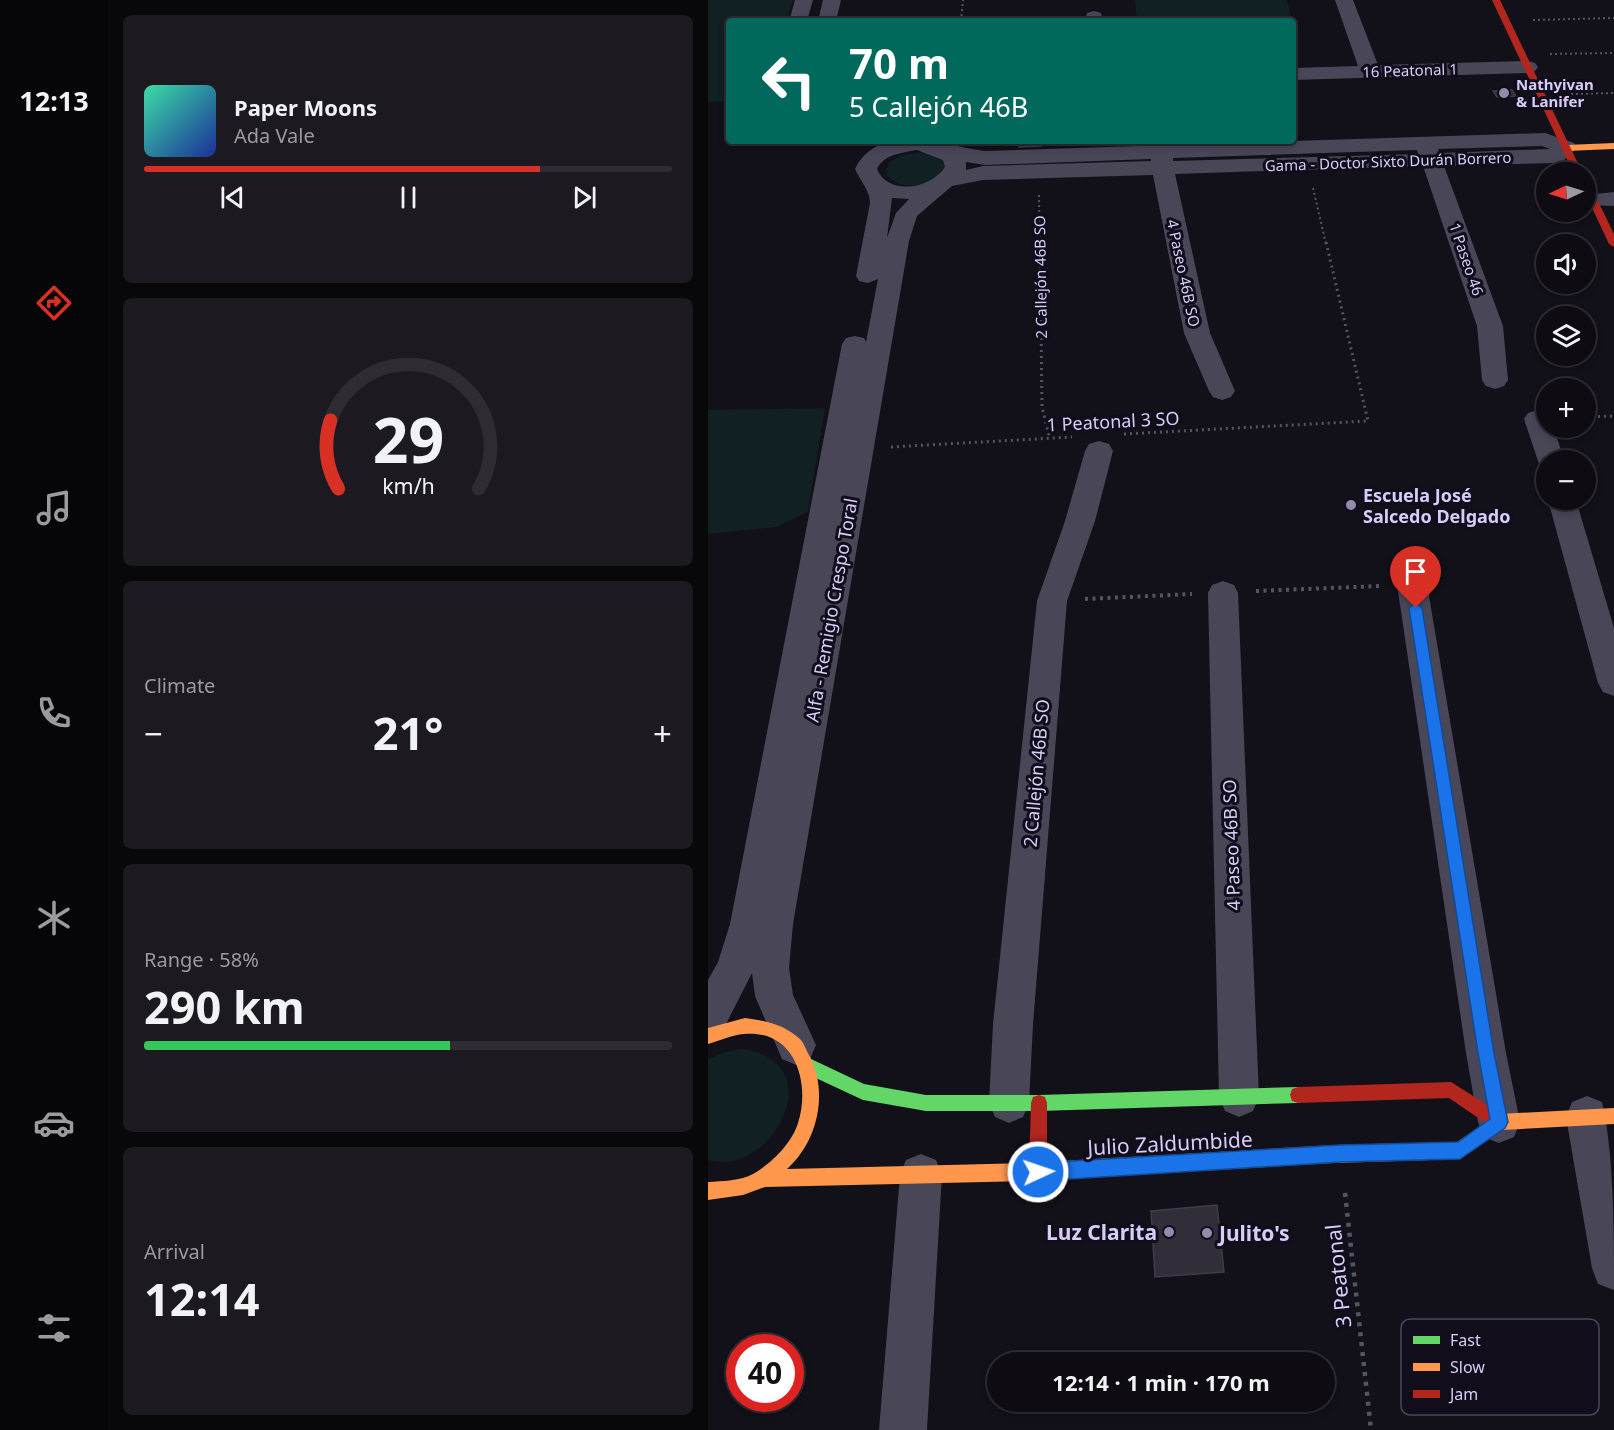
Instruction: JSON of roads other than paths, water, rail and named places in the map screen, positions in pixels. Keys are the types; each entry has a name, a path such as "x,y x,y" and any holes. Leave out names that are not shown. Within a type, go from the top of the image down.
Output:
{"street":[{"path":"799,18 804,0"},
{"path":"828,18 832,0"},
{"path":"1344,0 1370,72"},
{"path":"1496,0 1573,162"},
{"name":"16 Peatonal 1","path":"1296,74 1370,72 1525,61"},
{"name":"Gama - Doctor Sixto Durán Borrero","path":"883,145 935,146 985,158 1100,154 1162,159 1307,164 1428,151"},
{"name":"Alfa - Remigio Crespo Toral","path":"802,1055 774,996 770,968 774,924 860,448 886,242 880,194 866,176 865,168 883,145"},
{"path":"935,146 956,165 954,173 943,183"},
{"path":"1566,148 1614,146"},
{"name":"Gama - Doctor Sixto Durán Borrero","path":"1162,159 1428,151 1555,156 1566,148"},
{"name":"1 Paseo 46","path":"1428,151 1490,326 1495,380"},
{"name":"Gama - Doctor Sixto Durán Borrero","path":"876,187 899,193 920,192 943,183 983,173 1100,154"},
{"name":"4 Paseo 46B SO","path":"1162,159 1197,333 1222,391"},
{"name":"Alfa - Remigio Crespo Toral","path":"708,1020 735,968 749,924 886,242 907,213 943,183"},
{"path":"1597,195 1614,244"},
{"name":"2 Callejón 46B SO","path":"1024,1103 1013,1024 1052,601 1080,521 1097,441"},
{"path":"1565,510 1614,683"},
{"path":"1412,584 1484,1041 1499,1122"},
{"name":"4 Paseo 46B SO","path":"1223,593 1239,1097"},
{"path":"708,1036 738,1026 759,1027 779,1033 802,1055 863,1092 926,1103 1024,1103 1451,1090 1499,1122 1600,1117 1614,1268"},
{"path":"708,1191 734,1189 762,1178 784,1160 800,1138 811,1113 814,1088 802,1055"},
{"path":"1024,1103 1038,1172"},
{"name":"Julio Zaldumbide","path":"762,1178 1038,1172 1341,1154 1460,1150 1499,1122"},
{"path":"903,1430 921,1175"}],"place":[{"name":"Nathyivan & Lanifer","path":"1504,93"},
{"name":"Escuela José Salcedo Delgado","path":"1351,505"},
{"name":"Luz Clarita","path":"1169,1232"},
{"name":"Julito's","path":"1207,1233"}]}
